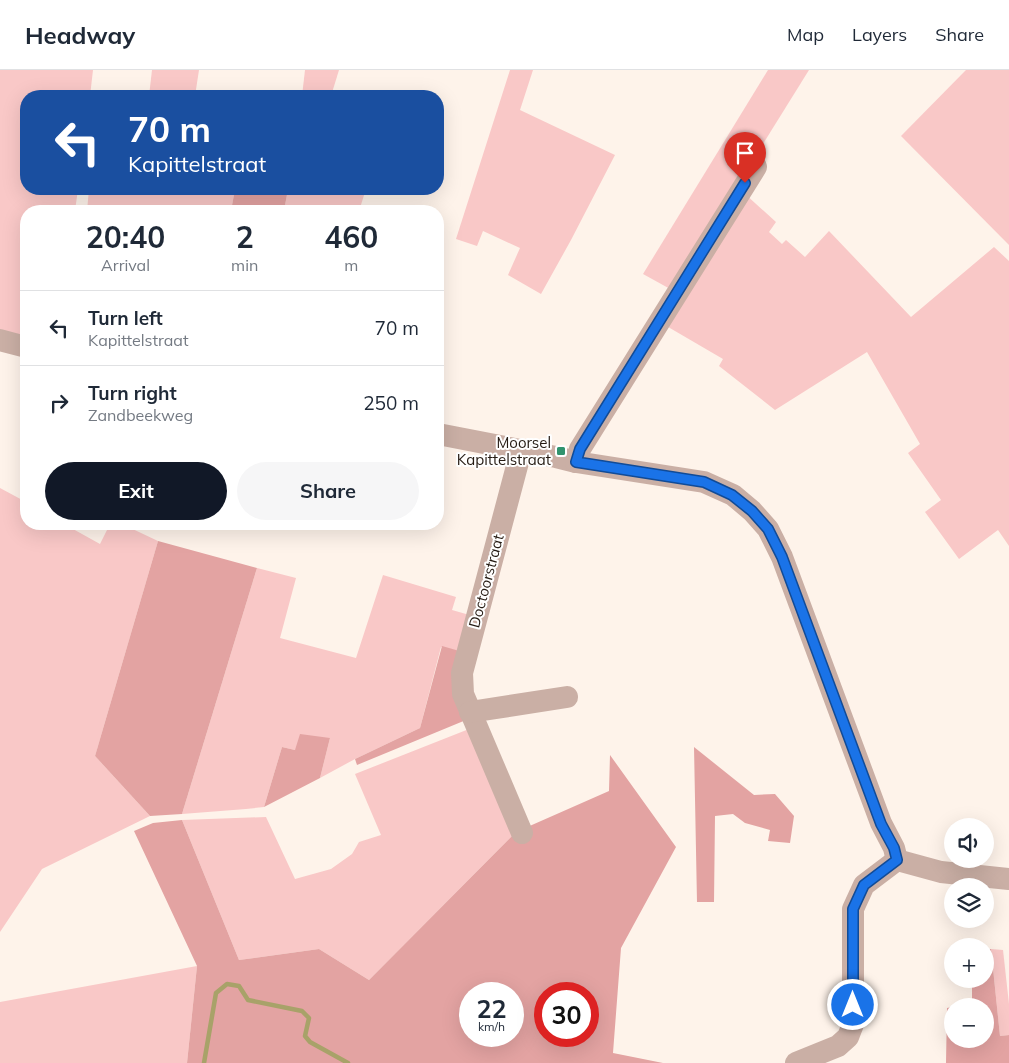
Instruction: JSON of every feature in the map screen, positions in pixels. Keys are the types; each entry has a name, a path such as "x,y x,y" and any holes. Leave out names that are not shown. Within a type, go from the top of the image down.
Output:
{"street":[{"path":"576,462 580,449 756,166"},
{"path":"0,340 20,345"},
{"path":"444,435 576,462 704,482 732,495 752,511 768,529 782,557 881,824 894,848 897,860"},
{"name":"Doctoorstraat","path":"521,451 462,673 463,694 522,833"},
{"path":"470,712 567,697"},
{"path":"897,860 941,872 1009,879"},
{"path":"796,1063 838,1046 848,1037 853,1024 853,909 864,885 897,860"}],"shaded area":[{"path":"0,70 93,70 91,90 20,90 20,195 77,195 76,205 20,205 20,335 0,330"},
{"path":"152,70 199,70 196,90 150,90"},
{"path":"305,70 339,70 333,90 303,90"},
{"path":"510,70 533,70 520,110 615,155 541,294 508,275 520,248 483,231 477,246 456,239"},
{"path":"768,70 809,70 672,290 643,274"},
{"path":"966,70 1009,70 1009,245 901,136"},
{"path":"744,193 776,222 769,232 782,244 786,240 805,257 829,231 911,317 994,247 1009,261 1009,546 998,530 959,559 925,512 941,500 908,453 920,444 867,352 775,410 719,366 723,359 663,324"},
{"path":"88,195 234,195 232,205 88,205"},
{"path":"234,195 287,195 285,205 232,205"},
{"path":"287,195 364,195 361,205 285,205"},
{"path":"0,488 20,499 20,530 75,530 100,544 107,530 135,530 158,541 95,756 150,816 42,869 0,932"},
{"path":"158,541 257,568 182,814 150,816 95,756"},
{"path":"257,568 296,578 280,638 356,658 383,575 456,597 452,610 473,616 463,652 441,647 420,728 320,778 330,738 295,750 282,747 264,807 182,814"},
{"path":"442,646 463,652 466,720 357,765 355,759 420,728"},
{"path":"469,729 516,832 369,980 319,949 239,960 182,820 266,817 295,879 331,869 352,854 359,842 381,835 355,774"},
{"path":"300,734 330,738 320,778 264,807 282,747 295,750"},
{"path":"694,747 754,795 775,794 794,816 790,843 768,841 770,830 745,823 733,814 715,816 714,902 697,902"},
{"path":"610,755 676,847 621,948 613,1053 663,1063 187,1063 197,966 134,831 153,823 182,820 239,960 319,949 369,980 516,832 609,791"},
{"path":"994,949 1003,950 1009,1004 1009,1035 1000,1036 994,978"},
{"path":"197,966 187,1063 0,1063 0,1002"},
{"path":"994,978 1000,1036 1009,1035 1009,1063 946,1063 946,1048 994,1048 994,998 972,998 972,988 994,988"}],"waterway":[{"path":"204,1063 216,993 227,984 239,986 248,1000 302,1011 309,1018 305,1036 310,1042 348,1063"}],"place":[{"name":"Moorsel Kapittelstraat","path":"561,451"}],"route":[{"path":"745,183 580,449 576,462 704,482 732,495 752,511 768,529 782,557 881,824 894,848 897,860 864,885 853,909 853,1005"}]}
